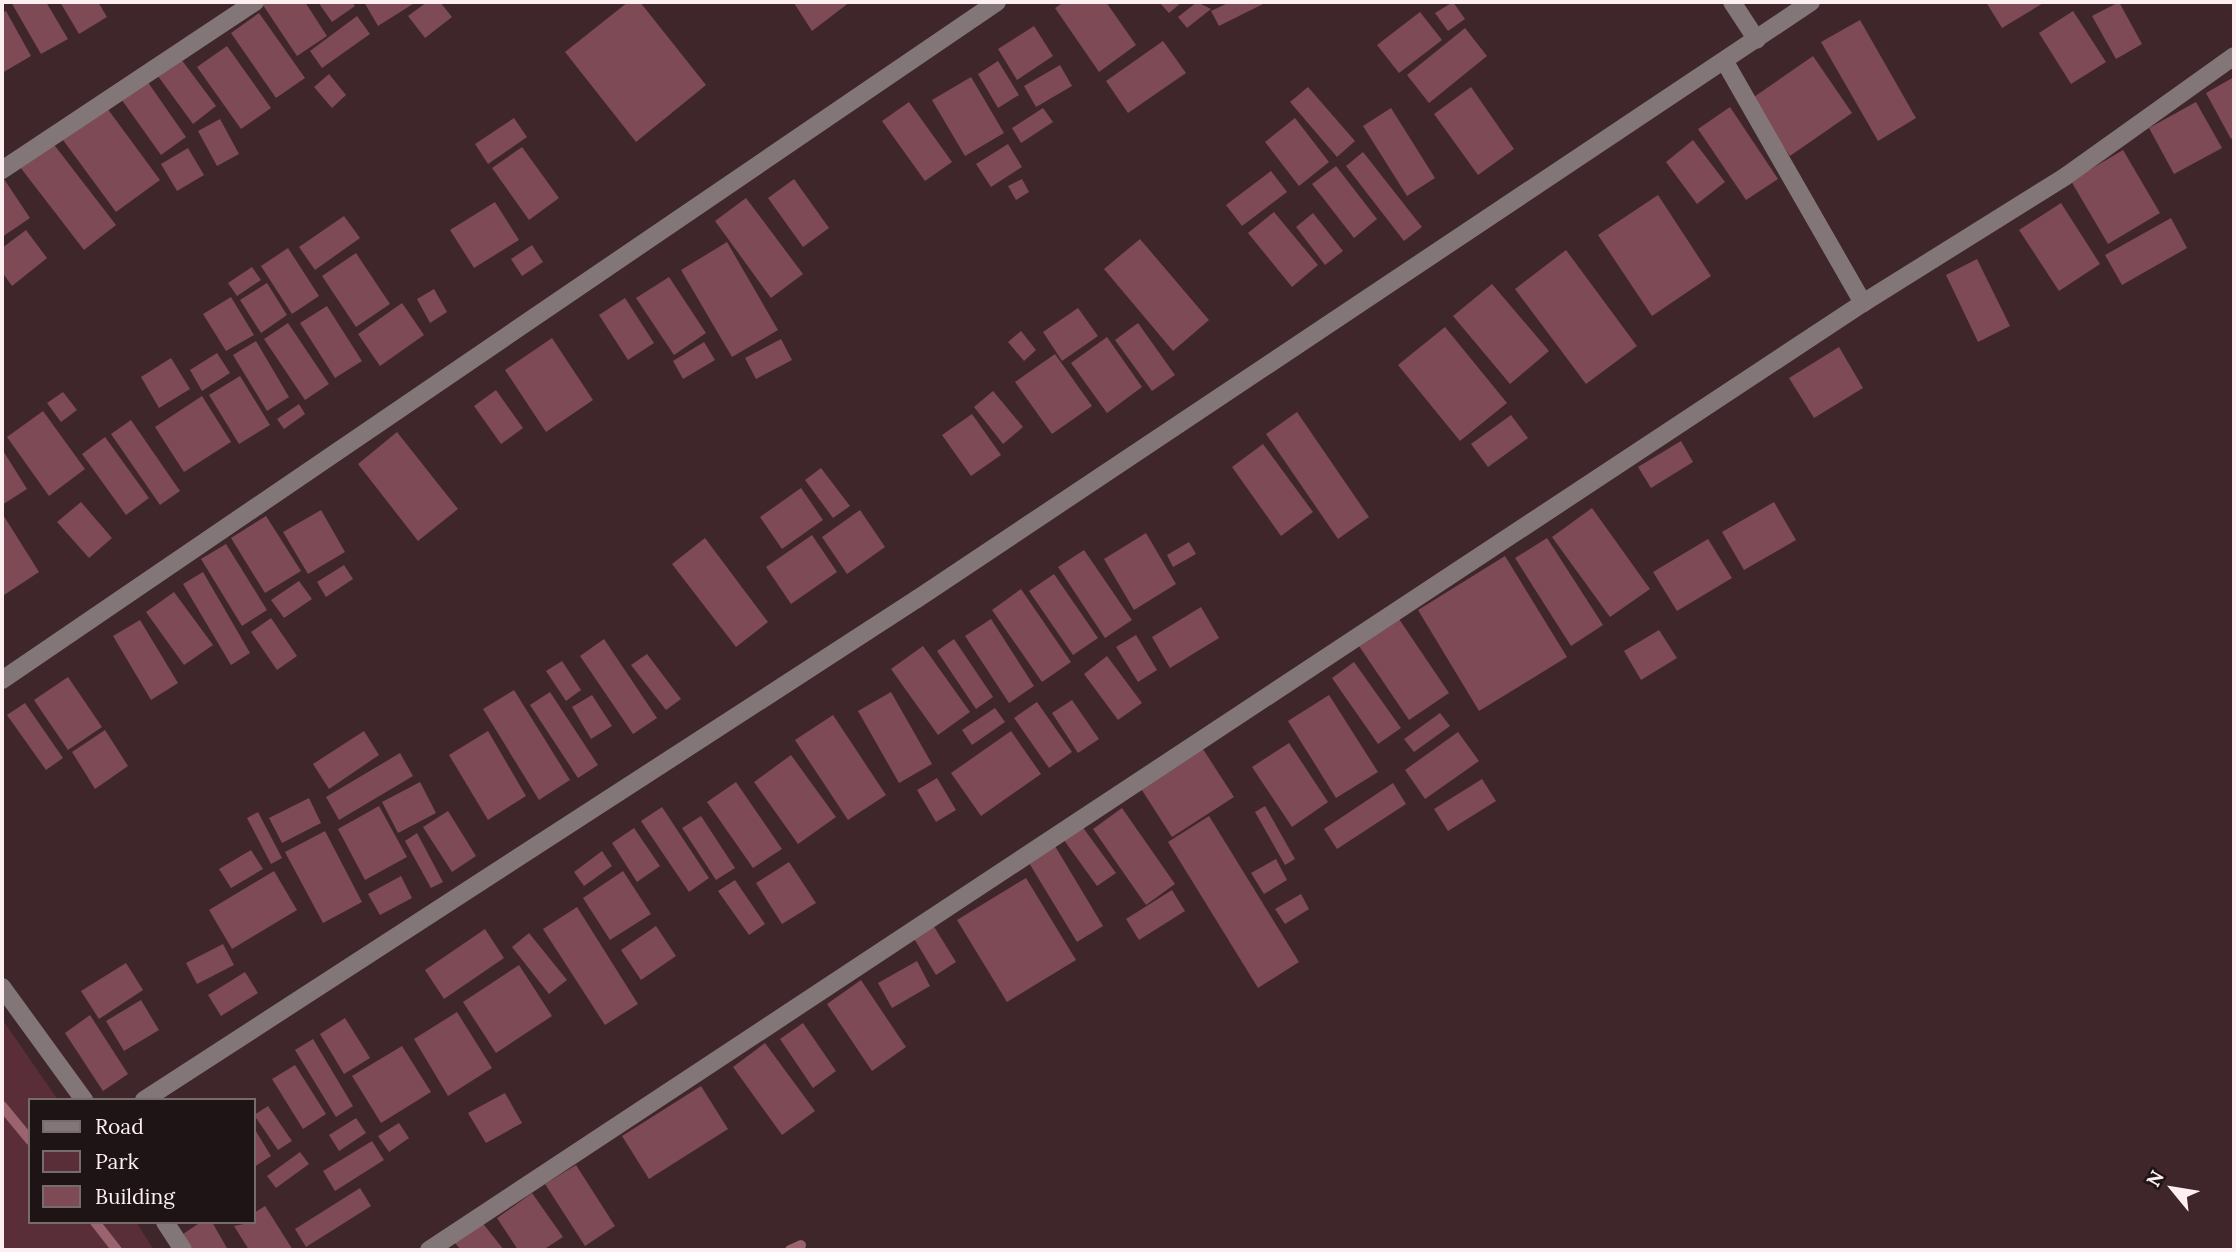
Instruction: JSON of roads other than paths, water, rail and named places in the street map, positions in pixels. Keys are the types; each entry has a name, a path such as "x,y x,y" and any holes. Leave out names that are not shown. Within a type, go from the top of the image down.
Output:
{"street":[{"path":"2,170 255,2"},
{"path":"2,680 998,2"},
{"path":"1732,2 1757,40"},
{"path":"147,1098 917,599 1725,62 1811,2"},
{"path":"429,1250 1863,303 2066,176 2234,56"},
{"path":"1725,62 1863,303"},
{"path":"2,987 83,1098"},
{"path":"166,1224 183,1250"}],"waterway":[{"path":"2,1106 28,1138"},
{"path":"97,1224 117,1250"},
{"path":"790,1250 801,1245"}]}
